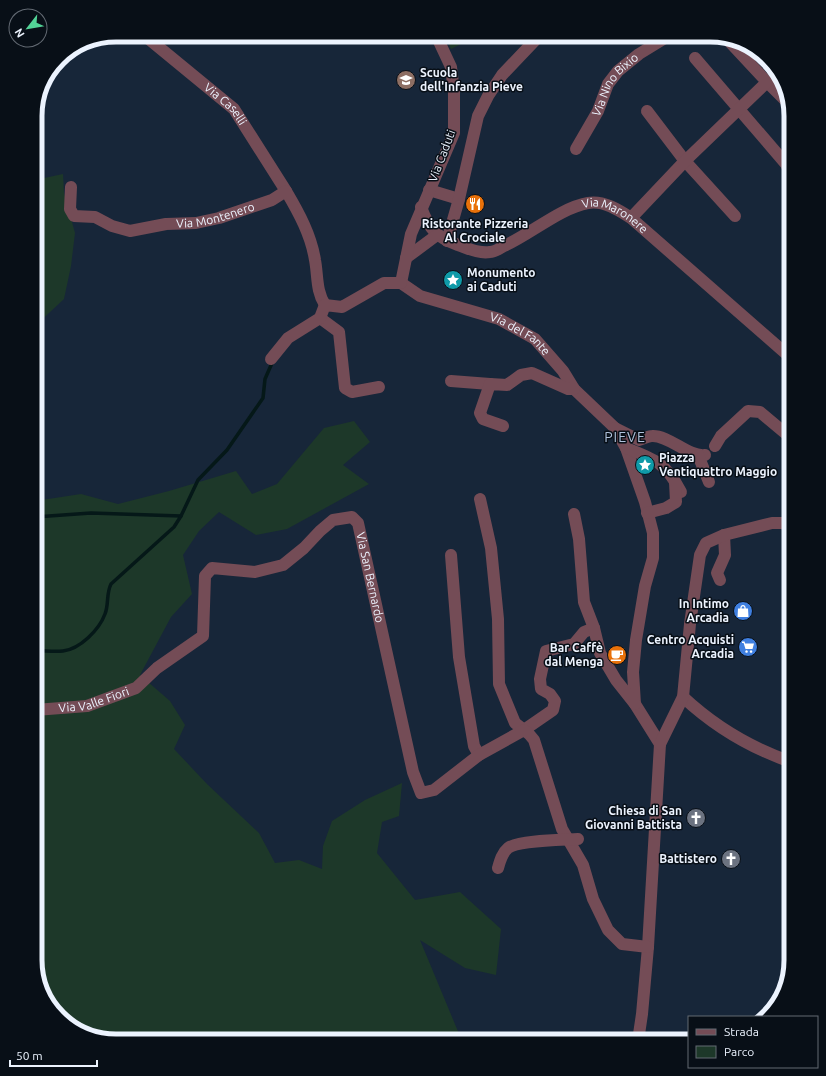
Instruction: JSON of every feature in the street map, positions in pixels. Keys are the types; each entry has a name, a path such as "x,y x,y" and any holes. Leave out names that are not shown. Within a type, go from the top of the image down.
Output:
{"street":[{"name":"Via Caselli","path":"153,42 234,108 286,191"},
{"name":"Via Caduti","path":"421,207 454,133 454,92 451,67 439,42"},
{"path":"406,258 442,238 459,199 478,116 488,96 502,75 533,42"},
{"name":"Via Nino Bixio","path":"576,149 598,111 608,84 618,71 639,54 659,42"},
{"path":"733,46 781,96"},
{"path":"694,58 740,109 784,162"},
{"path":"631,218 685,161 767,82"},
{"path":"647,111 685,161 735,216"},
{"name":"Via Montenero","path":"71,187 70,209 74,216 95,217 112,226 130,231 166,224 196,223 219,218 272,200 286,191"},
{"path":"429,190 459,199"},
{"path":"286,191 302,217 315,259 320,297 325,305"},
{"name":"Via Maronere","path":"442,238 476,251 490,252 510,243 574,206 590,202 615,207 631,218 784,352"},
{"path":"325,305 342,307 384,283 401,283 411,234 421,207"},
{"path":"421,207 426,221 442,238"},
{"name":"Via del Fante","path":"401,283 420,296 499,319 535,339 563,371 574,389 615,428 626,448 645,502 653,533 654,558 645,586 636,640 633,672 635,704"},
{"path":"271,359 288,338 320,318 325,305"},
{"path":"320,318 339,332 345,388 352,392 379,387"},
{"path":"451,382 507,385 521,376 532,373 568,389 574,389"},
{"path":"490,384 480,413 483,419 503,426"},
{"path":"715,446 721,436 748,411 760,412 784,432"},
{"path":"615,428 639,440 652,436 674,443 701,455 709,482"},
{"path":"626,448 657,460 678,486 676,502 666,508 647,513"},
{"path":"480,499 491,548 498,619 499,684 515,723 534,740 562,829 574,839 593,899 608,930 622,944 648,947"},
{"path":"574,514 579,538 584,602 594,628 600,653 616,680 635,704 660,744"},
{"name":"Via San Bernardo","path":"147,678 158,668 203,636 205,576 212,568 255,572 283,565 304,548 333,520 352,517 358,523 412,772 421,793 434,790 479,755 524,730 553,710 555,701 550,694 541,689 540,679 546,652 574,644 584,632 594,628"},
{"path":"639,1034 648,947 660,744 683,697 690,624 700,555 706,543 724,535 772,523 784,524"},
{"path":"720,580 717,573 725,555 724,535"},
{"path":"451,555 458,657 474,746 479,755"},
{"name":"Via Valle Fiori","path":"42,709 87,706 136,688 147,678"},
{"path":"683,697 702,715 732,735 784,759"},
{"path":"498,868 501,857 508,848 519,844 574,839"},
{"path":"640,1027 643,1034"}],"green space":[{"path":"448,42 465,42 451,49"},
{"path":"63,174 64,193 75,233 71,266 64,299 42,319 42,178"},
{"path":"354,421 370,442 343,465 369,484 287,529 256,535 219,512 199,531 183,555 192,594 171,617 140,675 170,701 185,725 174,749 207,784 259,833 275,863 299,860 322,869 323,846 332,821 365,800 402,783 399,816 382,822 377,853 415,900 460,892 501,929 496,975 465,968 420,940 459,1034 116,1034 92,1030 67,1016 60,1009 46,984 42,965 42,500 81,494 118,504 169,491 236,471 252,494 277,484 324,428"}],"waterway":[{"path":"42,651 63,651 76,647 94,632 105,614 111,584 174,527 181,516 198,480 227,450 263,398 265,379 272,363"},
{"path":"42,516 91,513 181,516"}],"place":[{"name":"Scuola dell'Infanzia Pieve","path":"406,80"},
{"name":"Ristorante Pizzeria Al Crociale","path":"475,204"},
{"name":"Monumento ai Caduti","path":"453,280"},
{"name":"Piazza Ventiquattro Maggio","path":"645,465"},
{"name":"In Intimo Arcadia","path":"743,611"},
{"name":"Centro Acquisti Arcadia","path":"748,647"},
{"name":"Bar Caffè dal Menga","path":"617,655"},
{"name":"Chiesa di San Giovanni Battista","path":"696,818"},
{"name":"Battistero","path":"731,859"}],"district":[{"name":"PIEVE","path":"625,437"}]}
